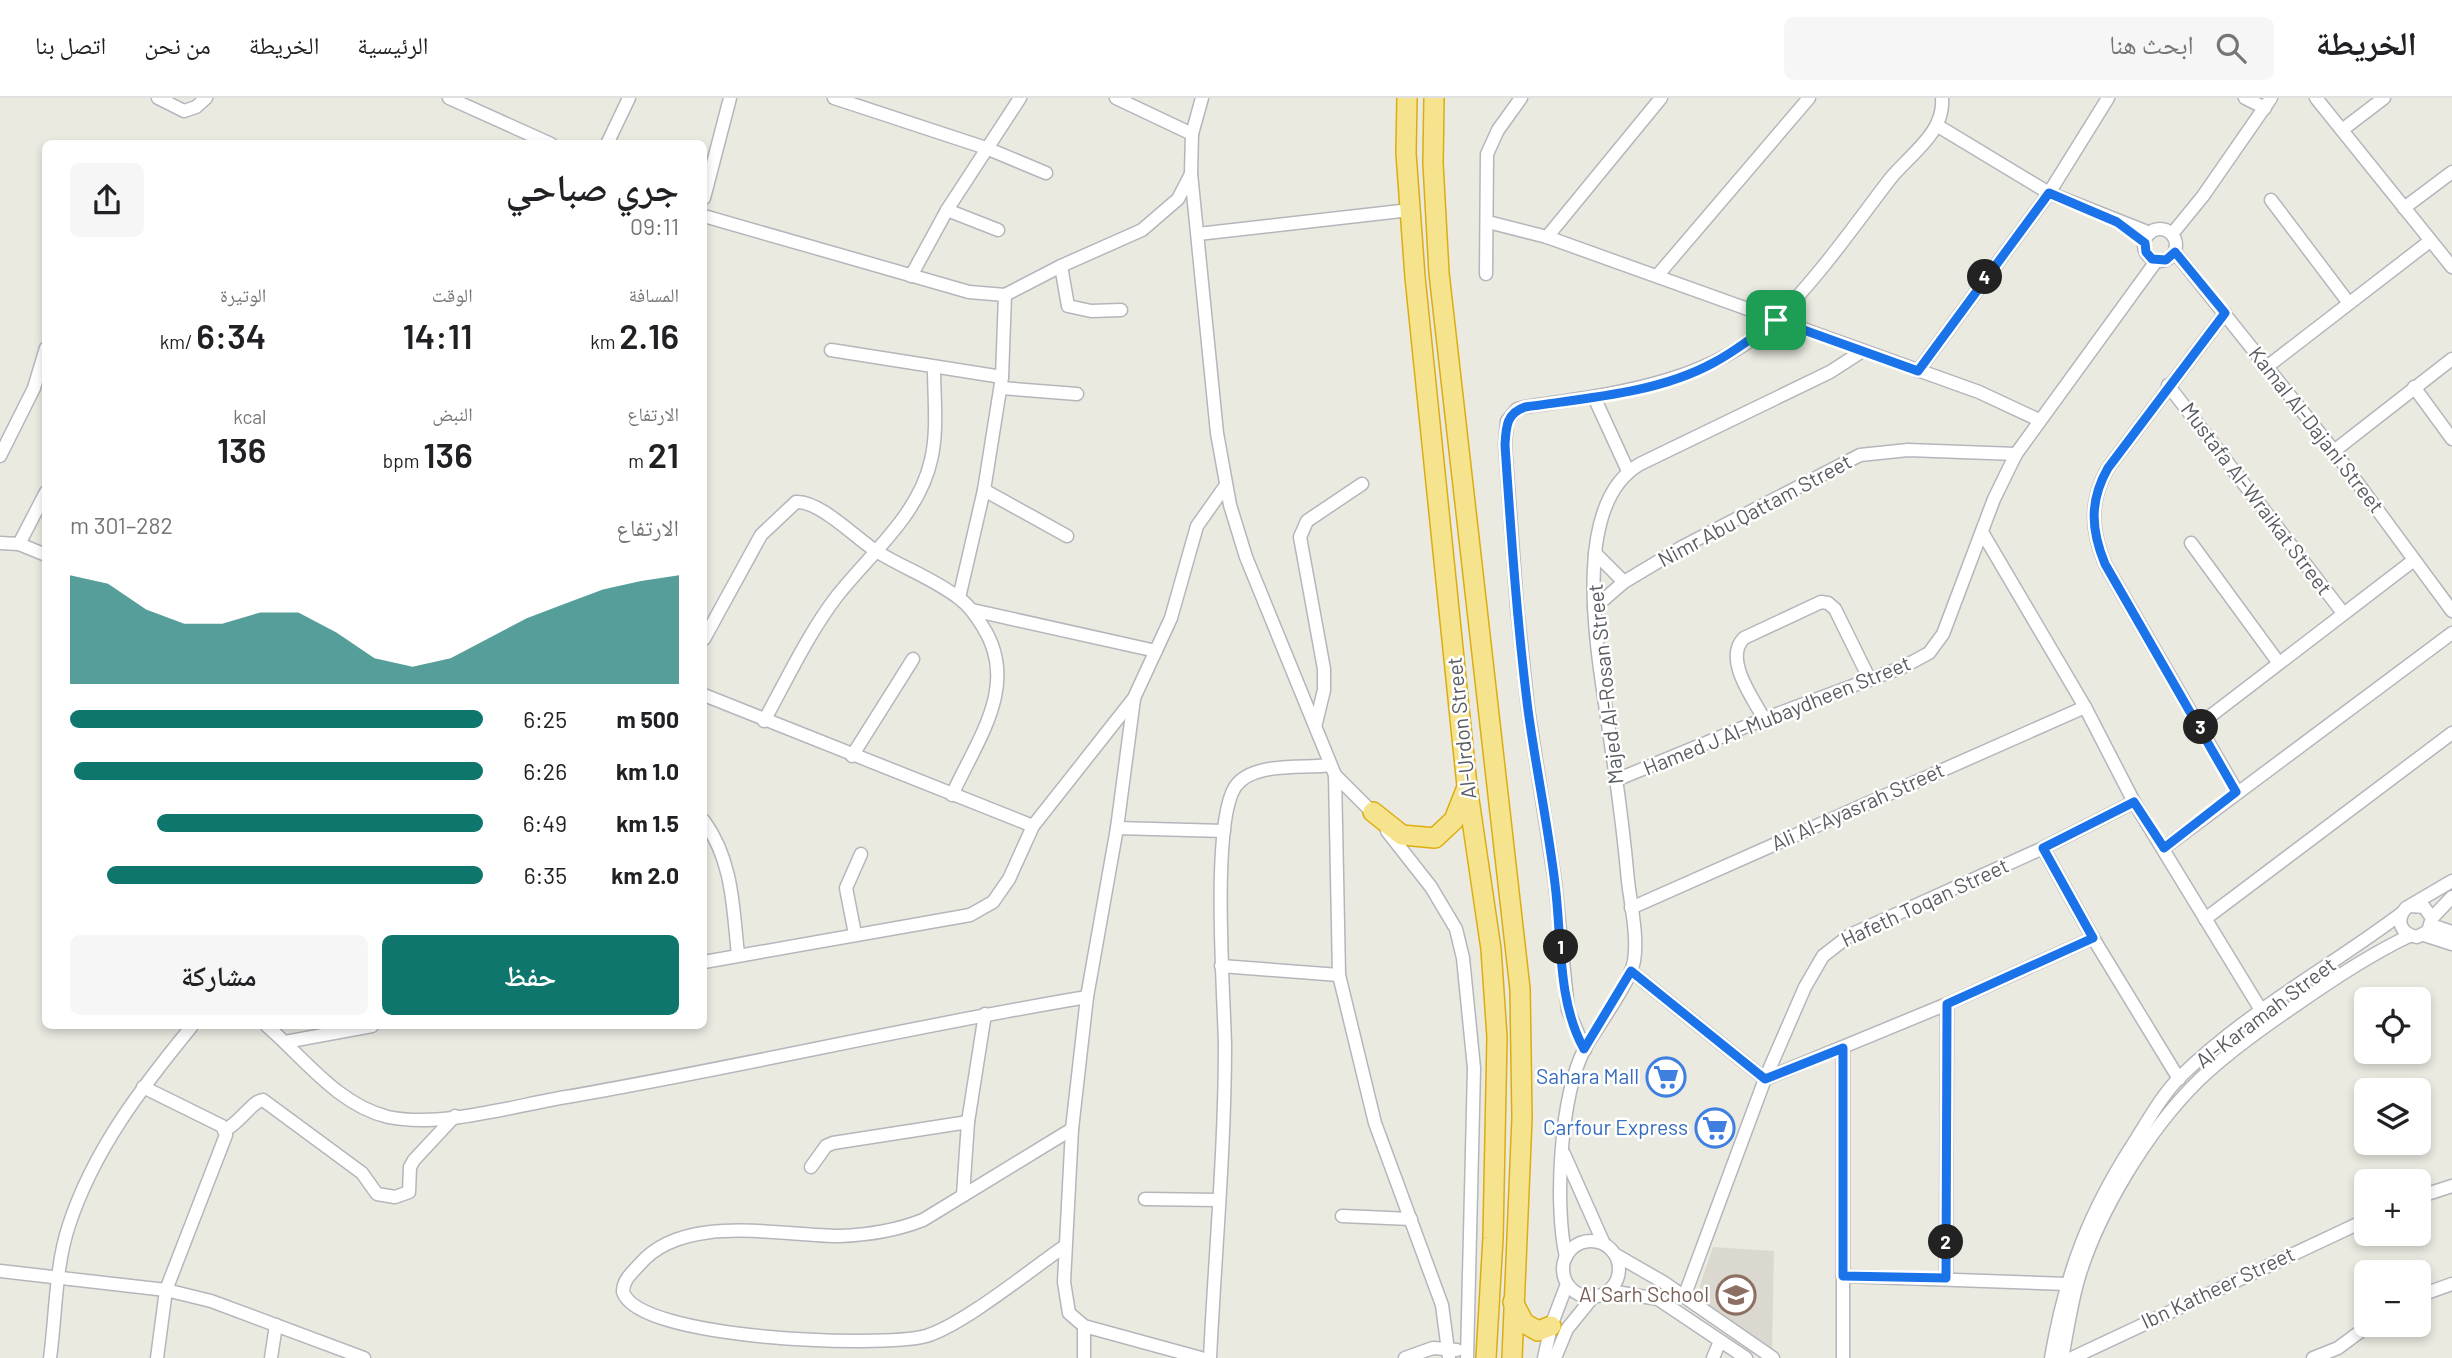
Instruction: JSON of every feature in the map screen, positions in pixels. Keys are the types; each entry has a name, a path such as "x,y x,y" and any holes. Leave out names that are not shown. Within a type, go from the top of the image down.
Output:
{"highway":[{"name":"Al-Urdon Street","path":"1408,98 1406,153 1410,211 1467,786 1491,949 1497,1037 1494,1225 1486,1358"},
{"name":"Al-Urdon Street","path":"1434,98 1433,163 1439,273 1520,989 1522,1118 1511,1358"},
{"path":"1373,812 1402,835 1435,838 1454,820 1467,786"},
{"path":"1513,1302 1524,1323 1533,1330 1551,1326"}],"street":[{"path":"158,98 184,111 196,107 206,98"},
{"path":"449,98 542,140"},
{"path":"609,140 629,98"},
{"path":"707,186 730,98"},
{"path":"834,98 986,148 1046,173"},
{"path":"911,276 947,211 1020,98"},
{"path":"1115,98 1192,134"},
{"path":"1202,98 1192,134 1191,173 1217,433 1226,485 1246,557 1333,770 1339,975 1375,1123 1442,1305 1449,1354"},
{"path":"1486,274 1489,222 1487,153 1498,130 1521,98"},
{"path":"1547,237 1661,98"},
{"path":"1584,1049 1568,1010 1555,882 1528,709 1505,445 1507,421 1517,409 1594,397 1676,378 1712,364 1776,320 1894,173 1938,126 1942,98"},
{"path":"1918,371 2049,193 2108,98"},
{"path":"2172,234 2203,196 2268,103 2245,98"},
{"path":"2316,98 2452,267"},
{"path":"2342,130 2384,98"},
{"path":"1657,276 1800,101"},
{"path":"1938,126 2049,193 2147,238"},
{"path":"2404,208 2452,172"},
{"path":"707,217 970,292 1005,296 1061,266 1149,225 1178,199 1191,173"},
{"path":"2271,200 2348,302"},
{"path":"947,211 998,230"},
{"path":"1198,234 1410,211"},
{"path":"1489,222 1547,237 2003,401 2039,421"},
{"path":"2161,229 2172,234 2176,241 2175,252 2166,260 2157,260 2146,252 2147,238 2161,229"},
{"path":"2268,366 2430,241"},
{"name":"Kamal Al-Dajani Street","path":"2175,252 2334,451 2452,611"},
{"name":"Hamed J Al-Mubaydheen Street","path":"1616,780 1920,659 1937,645 2016,454 2157,260"},
{"path":"1061,266 1068,306 1091,311 1121,310"},
{"path":"959,598 984,490 1002,383 1005,296"},
{"path":"2225,313 2168,385 2108,468 2099,485 2093,518 2095,541 2105,564 2200,724 2236,792"},
{"path":"831,350 1002,383 1077,394"},
{"name":"Majed Al-Rosan Street","path":"1566,1256 1562,1238 1562,1150 1570,1092 1584,1049 1631,971 1635,946 1594,608 1595,553 1609,498 1628,471 1810,382 1861,352"},
{"path":"2334,451 2452,359"},
{"path":"0,456 34,388 42,361"},
{"path":"764,721 820,621 905,513 931,460 934,369"},
{"name":"Mustafa Al-Wraikat Street","path":"2168,385 2343,613"},
{"path":"2414,387 2452,439"},
{"path":"1594,397 1628,471"},
{"name":"Nimr Abu Qattam Street","path":"1594,608 1624,582 1762,503 1860,455 1895,450 2016,454"},
{"path":"1316,723 1324,690 1324,669 1301,532 1307,521 1362,484"},
{"path":"707,961 970,915 993,902 1009,879 1033,826 1134,698 1179,596 1197,526 1226,485"},
{"path":"984,490 1067,536"},
{"path":"19,544 42,500"},
{"path":"707,634 761,535 790,505 803,502 876,551 959,598 972,610 997,655 999,682 993,704 952,795"},
{"path":"1982,532 2085,706 2134,802 2261,1010"},
{"path":"0,543 19,544 42,553"},
{"path":"2191,543 2278,662"},
{"path":"1595,553 1624,582"},
{"path":"2200,724 2414,560"},
{"path":"1764,719 1737,664 1738,646 1744,638 1817,604 1824,602 1833,607 1870,680"},
{"path":"972,610 1156,651"},
{"path":"2164,848 2452,633"},
{"path":"852,756 913,659"},
{"path":"707,696 1033,826"},
{"path":"1134,698 1117,828 1087,997 1072,1129 1065,1246 1065,1299 1075,1320 1084,1326 1201,1358"},
{"name":"Ali Al-Ayasrah Street","path":"1631,908 2085,706"},
{"path":"2205,919 2452,733"},
{"path":"1210,1358 1224,1044 1221,966 1224,831 1233,793 1244,778 1262,771 1333,770 1373,812 1431,887 1456,929 1463,958 1474,1068 1467,1354 1449,1354 1433,1348 1405,1358"},
{"name":"Hafeth Toqan Street","path":"1684,1297 1765,1079 1805,988 1823,956 1850,934 2043,848 2134,802"},
{"path":"707,826 718,845 728,872 738,955"},
{"path":"1117,828 1224,831"},
{"path":"2043,848 2093,938 2179,1079"},
{"path":"855,934 846,888 861,855"},
{"name":"Al-Karamah Street","path":"2051,1358 2066,1284 2088,1225 2107,1187 2151,1117 2179,1079 2261,1010 2406,909 2452,881"},
{"path":"2452,897 2429,926 2409,936 2400,925 2406,909 2424,907 2429,926 2452,944"},
{"path":"2429,926 2452,932"},
{"name":"Al-Karamah Street","path":"2062,1358 2079,1277 2098,1231 2138,1157 2166,1118 2199,1080 2265,1026 2353,965 2409,936"},
{"path":"1631,971 1765,1079 1947,1004 2093,938"},
{"path":"1221,966 1339,975"},
{"path":"270,1029 334,1089 362,1108 405,1119 455,1116 610,1089 985,1014 1087,997"},
{"path":"1946,1278 1947,1004"},
{"path":"963,1195 968,1122 985,1014"},
{"path":"50,1358 58,1280 68,1227 84,1187 113,1130 190,1029"},
{"path":"285,1042 356,1029"},
{"path":"1843,1048 1843,1358"},
{"path":"143,1087 225,1130"},
{"path":"225,1130 243,1119 257,1100 267,1102 362,1173 377,1194 395,1198 409,1192 410,1167 414,1160 455,1116"},
{"path":"811,1167 833,1143 968,1122"},
{"path":"1065,1246 951,1325 912,1339 815,1340 722,1333 686,1325 633,1305 623,1292 625,1282 644,1259 693,1235 731,1230 838,1236 876,1234 923,1220 1072,1129"},
{"path":"156,1358 166,1290 224,1142 225,1130"},
{"path":"1562,1150 1604,1244 1616,1255 1684,1297 1773,1358"},
{"path":"2431,1193 2452,1186"},
{"path":"1145,1199 1218,1200"},
{"path":"1342,1216 1411,1219"},
{"name":"Ibn Katheer Street","path":"2072,1358 2354,1226"},
{"path":"1604,1244 1595,1241 1578,1244 1566,1256 1563,1275 1567,1284 1583,1296 1592,1297 1610,1290 1658,1299 1746,1358"},
{"path":"1610,1290 1619,1274 1616,1255"},
{"path":"0,1271 58,1280 166,1290 211,1301 364,1358"},
{"path":"1843,1276 2066,1284"},
{"path":"1544,1358 1551,1326 1567,1284"},
{"path":"2431,1291 2452,1284"},
{"path":"1555,1358 1567,1329 1592,1297"},
{"path":"271,1358 276,1325"},
{"path":"1084,1326 1084,1358"},
{"path":"2313,1358 2338,1348 2354,1336"},
{"path":"1713,1358 1720,1341"}],"shaded area":[{"name":"Al Sarh School","path":"1713,1247 1774,1251 1772,1349 1697,1304 1700,1285"}],"place":[{"name":"Sahara Mall","path":"1666,1077"},
{"name":"Carfour Express","path":"1715,1128"},
{"name":"Al Sarh School","path":"1736,1295"}],"route":[{"path":"2049,193 2117,222 2145,243 2146,252 2152,259 2166,260 2175,252 2225,313 2168,385 2108,468 2094,500 2093,518 2095,541 2105,564 2200,724 2236,792 2164,848 2134,802 2043,848 2093,938 1947,1004 1946,1278 1843,1276 1843,1048 1765,1079 1631,971 1584,1049 1568,1010 1555,882 1528,709 1517,607 1505,445 1507,421 1517,409 1594,397 1676,378 1712,364 1776,320 1918,371 1973,292 2049,193"}]}
